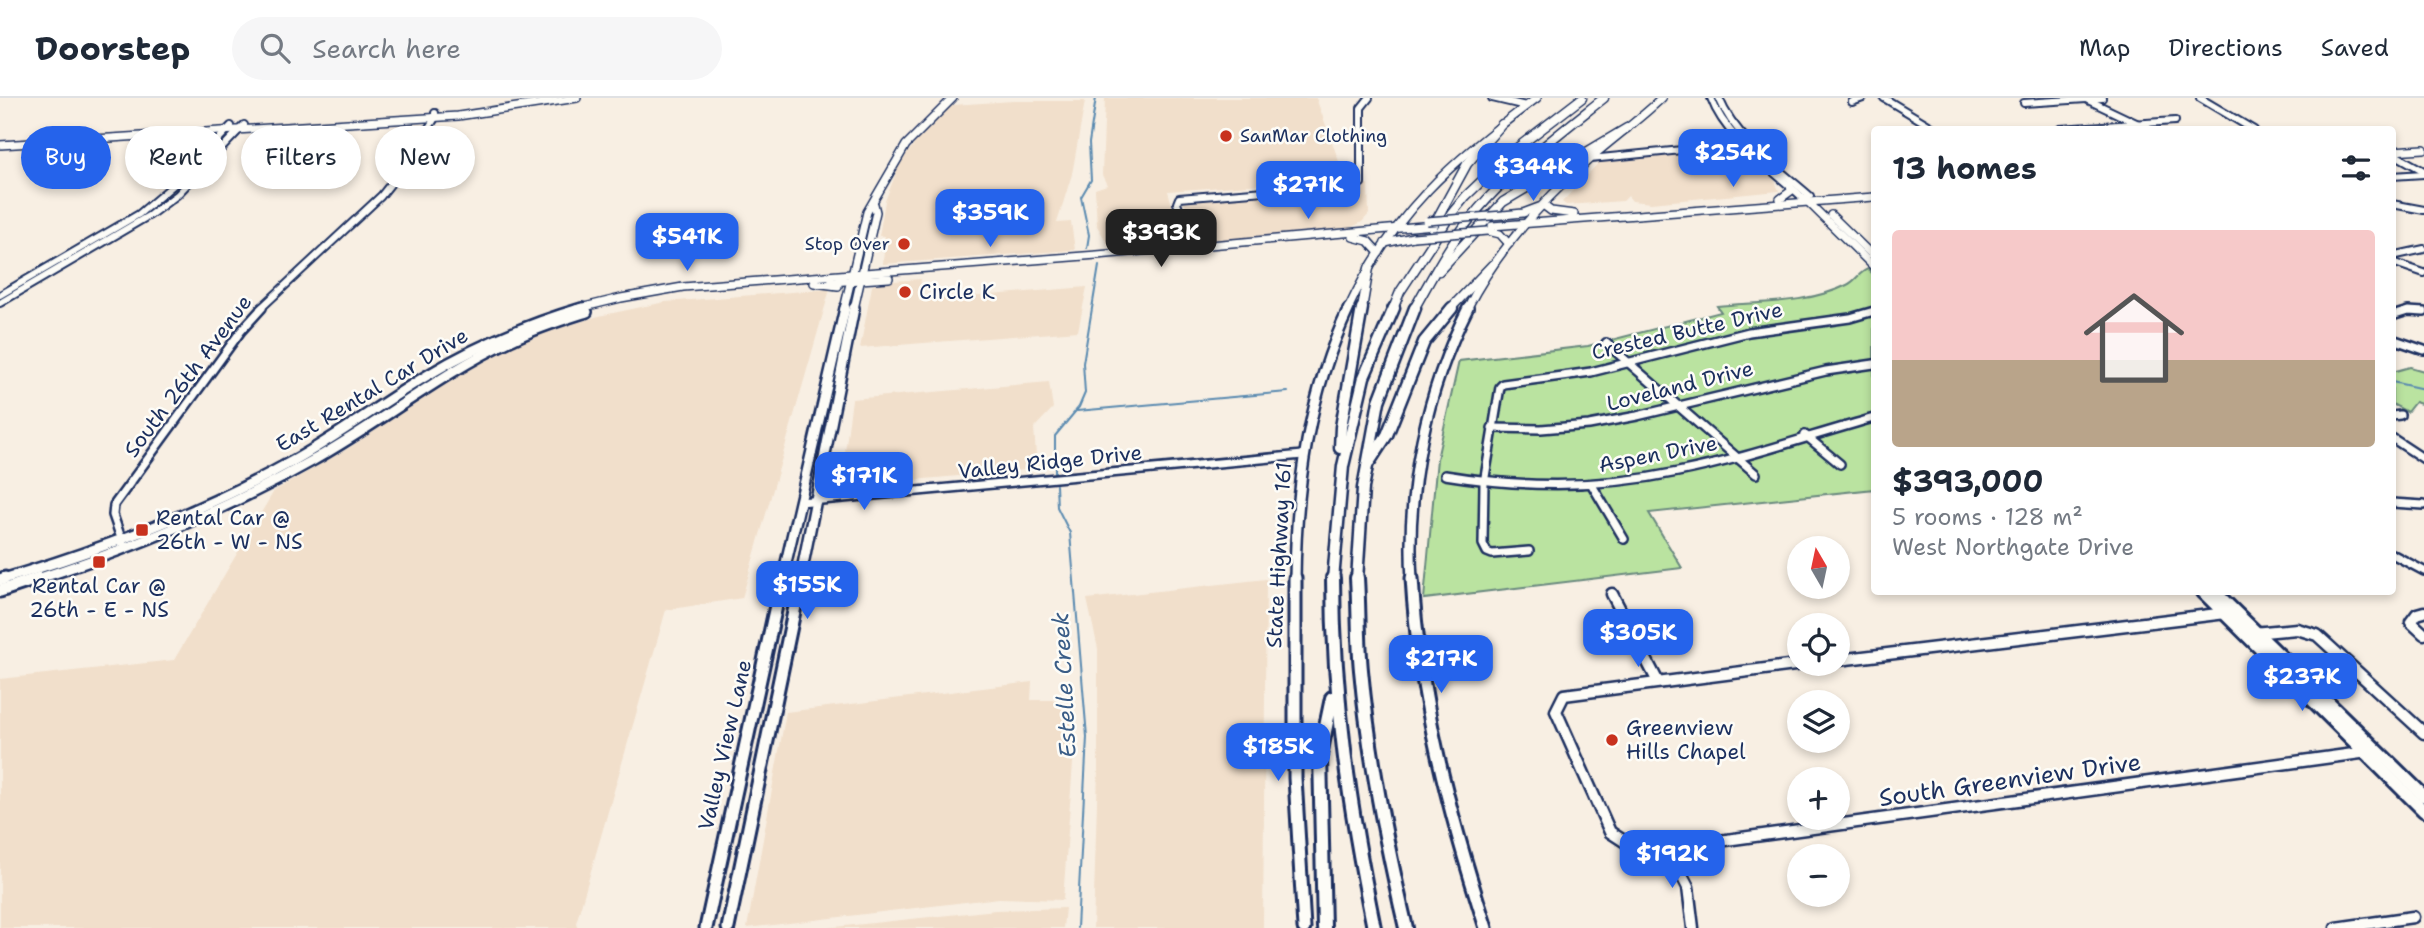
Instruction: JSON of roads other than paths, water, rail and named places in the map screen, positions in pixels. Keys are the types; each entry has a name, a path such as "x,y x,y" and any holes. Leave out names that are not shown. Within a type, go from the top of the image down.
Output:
{"highway":[{"path":"1341,475 1355,407 1368,365 1398,295 1419,260 1452,213 1479,183 1522,144 1582,98"},
{"path":"1406,928 1376,790 1362,675 1358,552 1367,467 1390,368 1407,323 1452,243 1495,190 1530,156 1604,98"},
{"path":"1419,260 1429,234 1466,164 1502,124"},
{"path":"1427,284 1503,202 1627,128"},
{"path":"1367,467 1387,435 1424,342 1442,318 1492,265"},
{"path":"1369,268 1341,427 1341,475 1332,566 1335,689 1347,792 1373,928"},
{"path":"1324,928 1320,755 1335,689"}],"main road":[{"path":"435,115 551,98"},
{"path":"257,126 500,112 577,98"},
{"name":"Valley View Lane","path":"706,928 867,212 906,145 926,122 953,98"},
{"name":"State Highway 161","path":"1304,928 1296,821 1293,711 1295,535 1303,454 1330,352 1346,311 1393,230 1464,155 1537,98"},
{"path":"1486,928 1431,727 1417,647 1411,561 1415,475 1435,384 1467,309 1492,265 1543,205 1590,159 1662,98"},
{"path":"111,138 241,127"},
{"path":"111,133 228,128"},
{"path":"0,139 21,138"},
{"path":"0,145 21,144"},
{"path":"2396,154 2424,149"},
{"path":"2396,154 2424,154"},
{"path":"1783,201 1791,191 1790,185"},
{"path":"1530,220 1809,199 1871,191"},
{"path":"1809,199 1871,197"},
{"path":"1809,199 1871,264"},
{"path":"1809,199 1871,254"},
{"path":"1783,201 1819,212"},
{"name":"Valley View Lane","path":"728,928 857,295 866,263 876,212 874,204"},
{"path":"1543,205 1551,211 1574,214"},
{"path":"1385,243 1421,229 1522,213 1543,205"},
{"path":"861,276 887,278 1393,230 1492,226 1574,214 1720,206"},
{"path":"1412,208 1411,214 1421,229"},
{"path":"1421,229 1492,226 1509,244"},
{"path":"1192,249 1353,237 1393,230"},
{"path":"1353,237 1368,241 1379,253"},
{"path":"829,275 845,269 856,256"},
{"path":"866,263 876,269 906,270"},
{"path":"851,277 906,270 1024,264"},
{"name":"East Rental Car Drive","path":"0,580 123,545 247,486 317,448 444,365 520,328 575,309 657,294 829,275 851,277"},
{"name":"East Rental Car Drive","path":"0,591 204,518 345,443 463,364 518,336 579,314 657,294 814,283 851,277"},
{"path":"857,295 871,283 887,278"},
{"path":"814,283 838,286 847,293"},
{"path":"382,407 394,410"},
{"path":"2207,595 2230,612"},
{"path":"2217,595 2230,612 2371,752 2424,811"},
{"path":"752,721 771,719"},
{"path":"2371,752 2424,796"}],"street":[{"path":"1192,249 1177,203 1179,198 1361,183 1361,108 1369,98"},
{"path":"1492,98 1526,106"},
{"path":"1711,98 1720,118 1745,144 1809,199"},
{"path":"1719,98 1726,114 1809,199"},
{"path":"1852,102 1863,98"},
{"path":"1884,98 1930,126"},
{"path":"2024,103 2102,98"},
{"path":"2200,98 2247,126"},
{"path":"2085,99 2145,126"},
{"name":"South 26th Avenue","path":"123,545 113,515 114,505 196,390 271,297 381,197 404,167 435,115"},
{"path":"2100,126 2175,121"},
{"path":"227,142 241,127"},
{"path":"1614,139 1612,145 1616,149 1633,153"},
{"path":"1590,159 1754,143"},
{"path":"2396,156 2424,172"},
{"path":"2396,176 2424,172"},
{"path":"0,295 132,219 168,189"},
{"path":"0,303 150,215 183,189"},
{"path":"2396,205 2424,210"},
{"path":"2396,255 2424,249"},
{"path":"2396,264 2424,274"},
{"path":"2396,315 2408,311 2424,312"},
{"name":"Crested Butte Drive","path":"1492,428 1500,387 1508,382 1548,379 1630,364 1740,334 1850,318 1870,312"},
{"path":"2396,340 2424,350"},
{"path":"1606,343 1756,474"},
{"name":"Loveland Drive","path":"1492,428 1526,430 1577,427 1634,418 1790,377 1871,364"},
{"name":"Aspen Drive","path":"1445,475 1484,483 1525,487 1592,485 1680,472 1871,419"},
{"path":"1492,428 1484,483 1483,544 1487,552 1498,555 1529,551"},
{"path":"1805,435 1840,464"},
{"path":"2396,441 2424,459"},
{"name":"Valley Ridge Drive","path":"800,502 1303,454"},
{"path":"1592,485 1624,540"},
{"path":"2396,503 2424,505"},
{"path":"2396,556 2424,571"},
{"path":"1612,594 1658,682 1787,666"},
{"path":"1850,659 2230,612"},
{"path":"2424,612 2413,617 2411,622 2424,634"},
{"path":"2251,633 2297,629 2317,635 2424,733"},
{"name":"South Greenview Drive","path":"1658,682 1564,695 1556,711 1610,832 1622,842 1641,849 1668,848 2371,752"},
{"path":"1668,848 1688,887 1693,928"},
{"path":"2336,928 2413,917"}],"waterway":[{"path":"1087,248 1089,235 1081,197 1091,180 1089,143 1096,98"},
{"path":"1055,472 1055,436 1079,407 1085,393 1083,363 1099,266"},
{"path":"2396,383 2424,389"},
{"path":"1077,411 1288,392"},
{"name":"Estelle Creek","path":"1056,485 1057,507 1070,533 1087,737 1077,928"}],"place":[{"name":"SanMar Clothing","path":"1226,136"},
{"name":"Stop Over","path":"904,244"},
{"name":"Circle K","path":"905,292"},
{"name":"Rental Car @ 26th - W - NS","path":"142,530"},
{"name":"Rental Car @ 26th - E - NS","path":"99,562"},
{"name":"Greenview Hills Chapel","path":"1612,740"}]}
